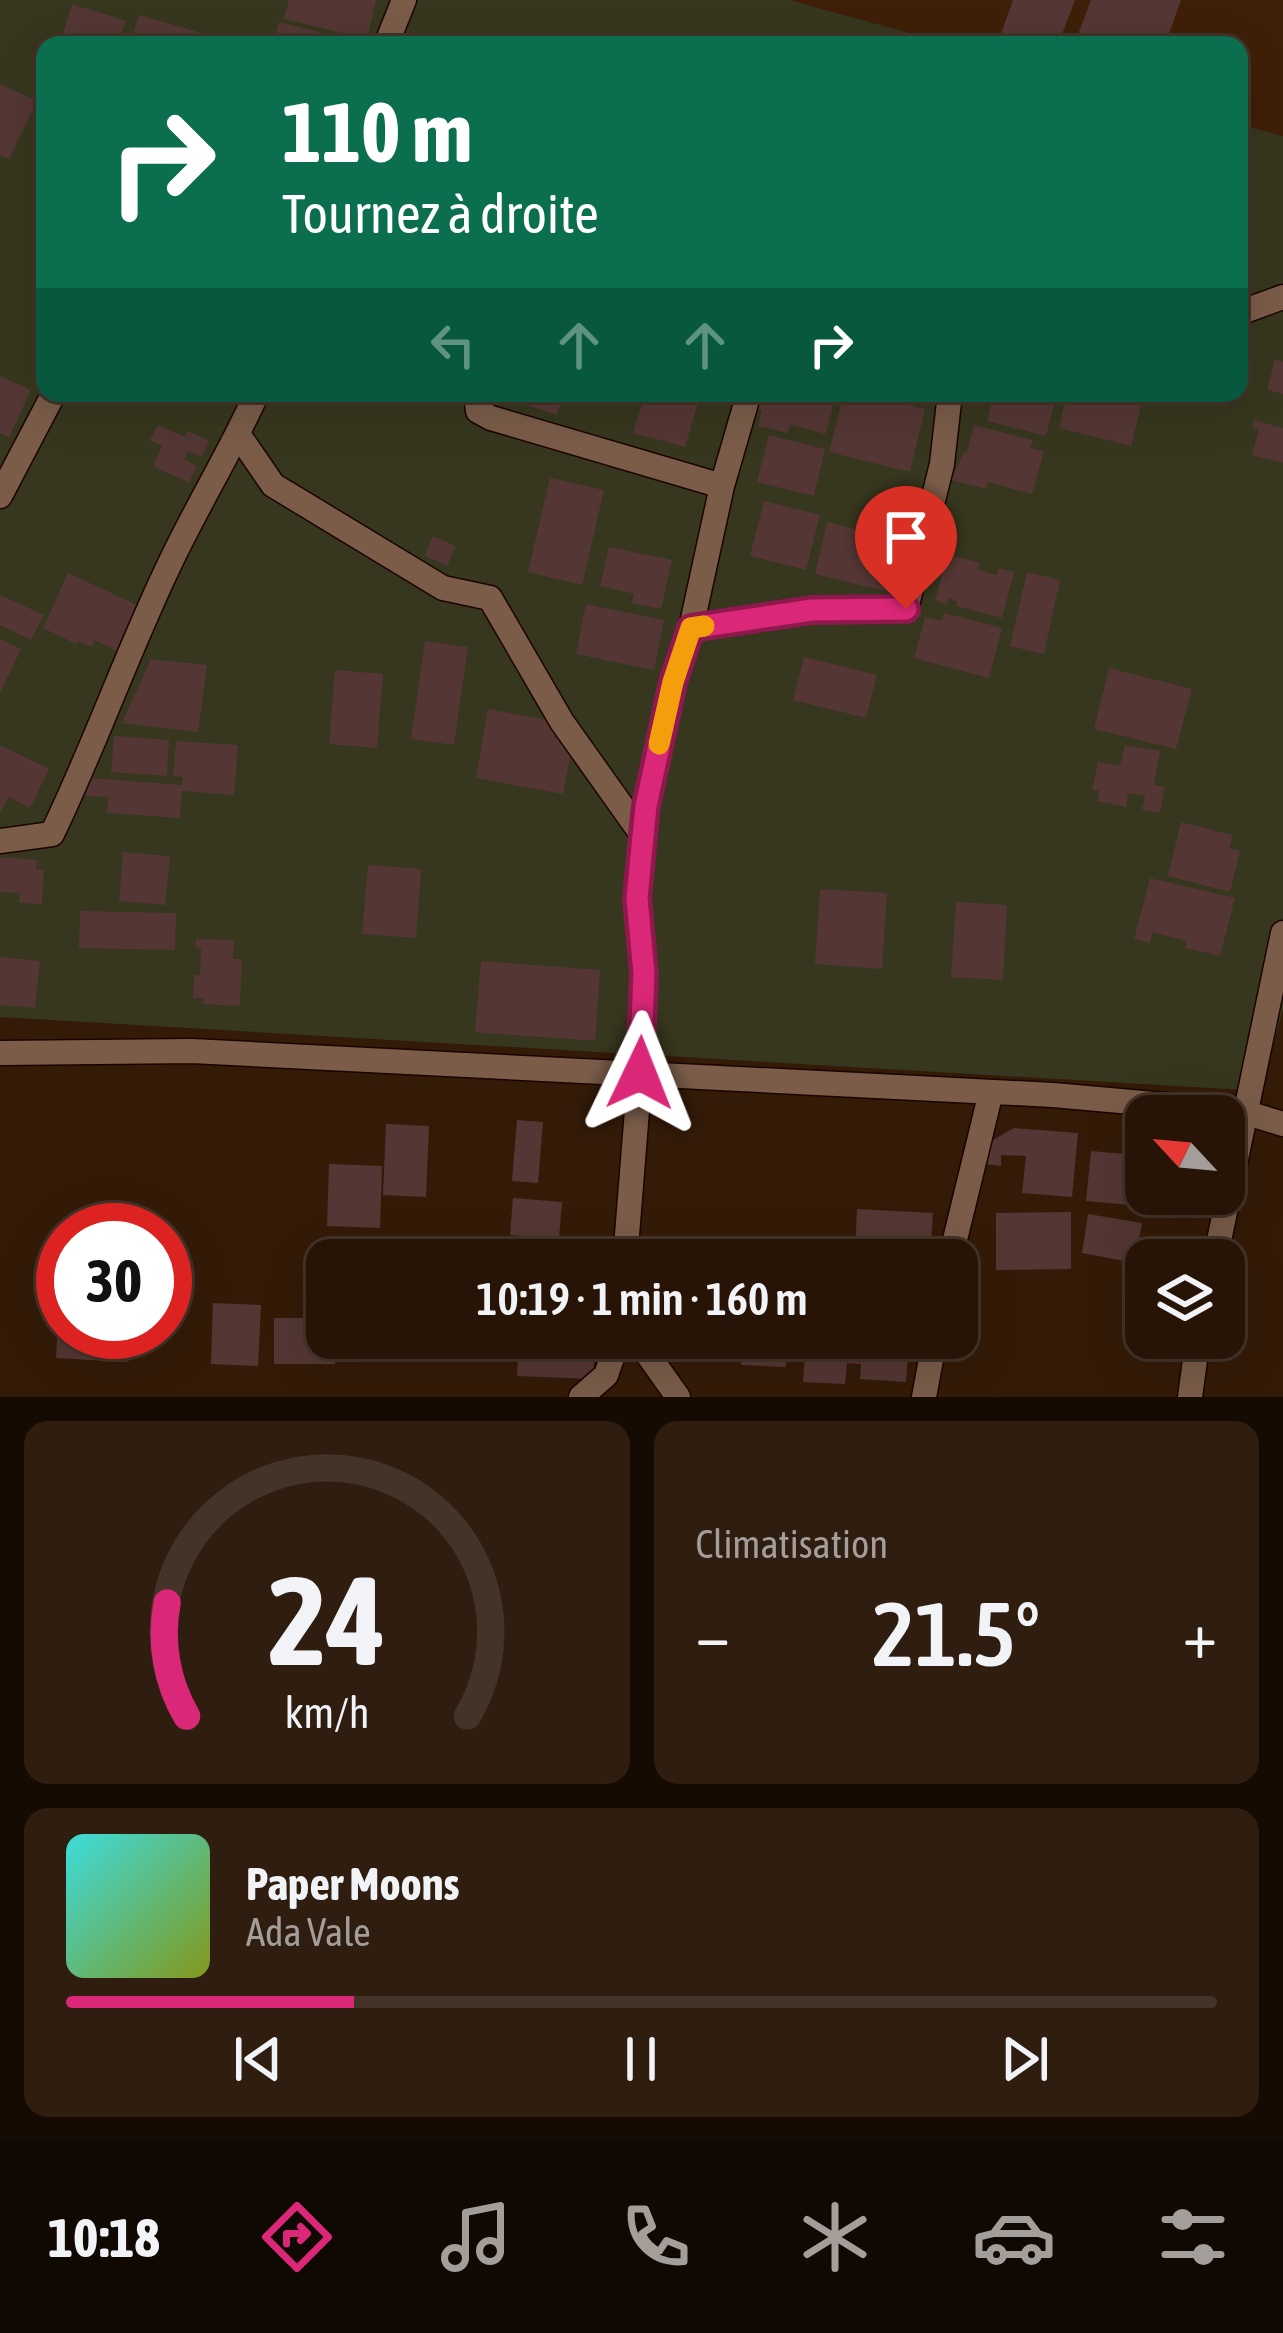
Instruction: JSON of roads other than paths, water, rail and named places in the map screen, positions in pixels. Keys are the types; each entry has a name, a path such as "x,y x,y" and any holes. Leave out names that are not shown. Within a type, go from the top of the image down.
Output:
{"street":[{"path":"390,36 404,0"},
{"path":"1248,311 1283,297"},
{"path":"0,496 48,402"},
{"path":"0,841 52,834 173,556 252,402"},
{"path":"477,402 478,411 491,418 722,486"},
{"path":"627,1239 640,1073 644,973 637,898 646,806 673,682 691,628 722,486 746,402"},
{"path":"691,628 812,610 906,609 942,464 949,402"},
{"path":"238,434 273,485 443,588 490,598 562,722 643,836"},
{"path":"1245,1107 1283,933"},
{"path":"0,1053 192,1051 1125,1103"},
{"path":"955,1239 991,1092"},
{"path":"1245,1112 1283,1124"},
{"path":"581,1397 606,1375 612,1359"},
{"path":"651,1359 678,1397"},
{"path":"924,1397 931,1359"},
{"path":"1190,1397 1195,1359"}]}
